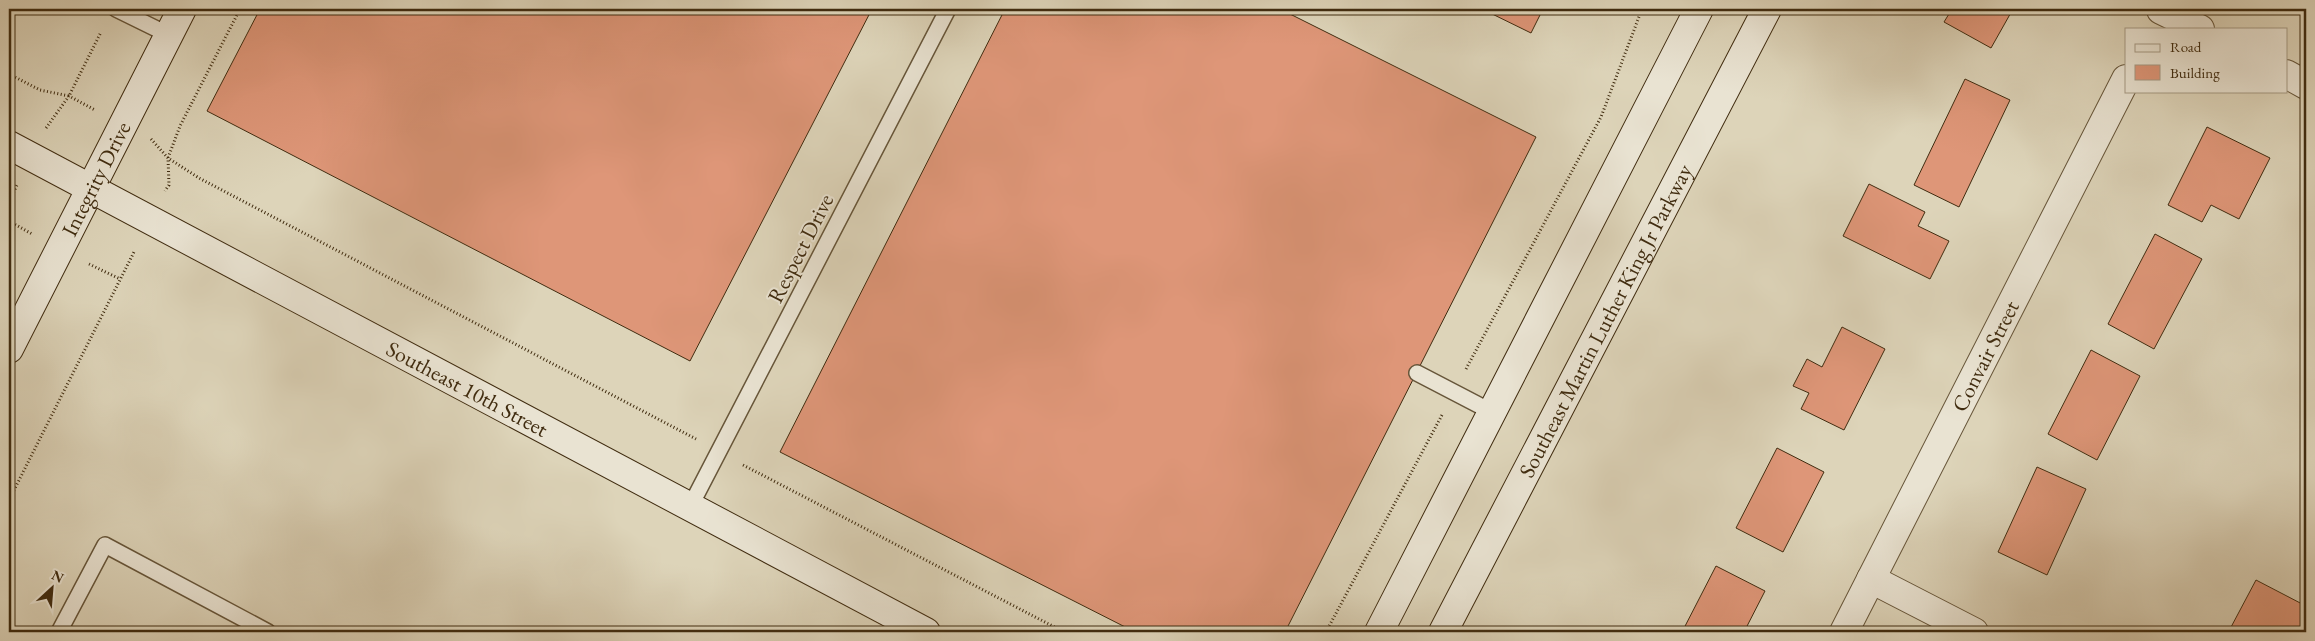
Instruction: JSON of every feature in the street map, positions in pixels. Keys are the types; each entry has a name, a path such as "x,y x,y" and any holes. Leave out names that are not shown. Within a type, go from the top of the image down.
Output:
{"street":[{"name":"Integrity Drive","path":"9,349 182,9"},
{"path":"1379,632 1699,9"},
{"name":"Southeast Martin Luther King Jr Parkway","path":"1443,632 1767,9"},
{"path":"2158,16 2197,28"},
{"path":"2288,75 2306,86"},
{"name":"Convair Street","path":"1844,632 2125,81"},
{"name":"Southeast 10th Street","path":"9,145 926,632"},
{"path":"1871,579 1974,632"}],"lane":[{"path":"116,9 169,35"},
{"name":"Respect Drive","path":"690,507 948,9"},
{"path":"1416,373 1492,412"},
{"path":"59,632 106,545 268,632"}],"path":[{"path":"169,185 168,158 180,126 240,9"},
{"path":"1326,632 1601,117 1642,9"},
{"path":"48,125 69,96 105,25"},
{"path":"9,74 40,90 69,96 92,108"},
{"path":"149,136 168,158 199,178 681,430"},
{"path":"9,221 30,232"},
{"path":"9,500 135,250"},
{"path":"101,270 120,279"},
{"path":"752,470 1064,632"}],"building":[{"path":"260,9 872,9 690,361 207,111"},
{"path":"1005,9 1280,9 1536,137 1285,632 1135,632 780,452"},
{"path":"1482,9 1543,9 1531,33"},
{"path":"1952,9 2013,9 1991,48 1944,22"},
{"path":"1965,79 2010,100 1959,207 1914,185"},
{"path":"2207,127 2270,158 2239,219 2211,205 2202,222 2168,205"},
{"path":"1869,184 1925,212 1918,226 1949,241 1930,279 1843,236"},
{"path":"2155,234 2202,259 2154,349 2108,324"},
{"path":"1842,327 1885,349 1844,430 1801,409 1809,393 1793,386 1807,359 1822,367"},
{"path":"2091,350 2140,376 2097,460 2048,434"},
{"path":"1777,448 1824,472 1783,552 1736,528"},
{"path":"2037,467 2086,489 2047,575 1998,552"},
{"path":"1716,566 1765,591 1744,632 1682,632"},
{"path":"2256,580 2306,606 2306,632 2236,632 2230,629"}]}
